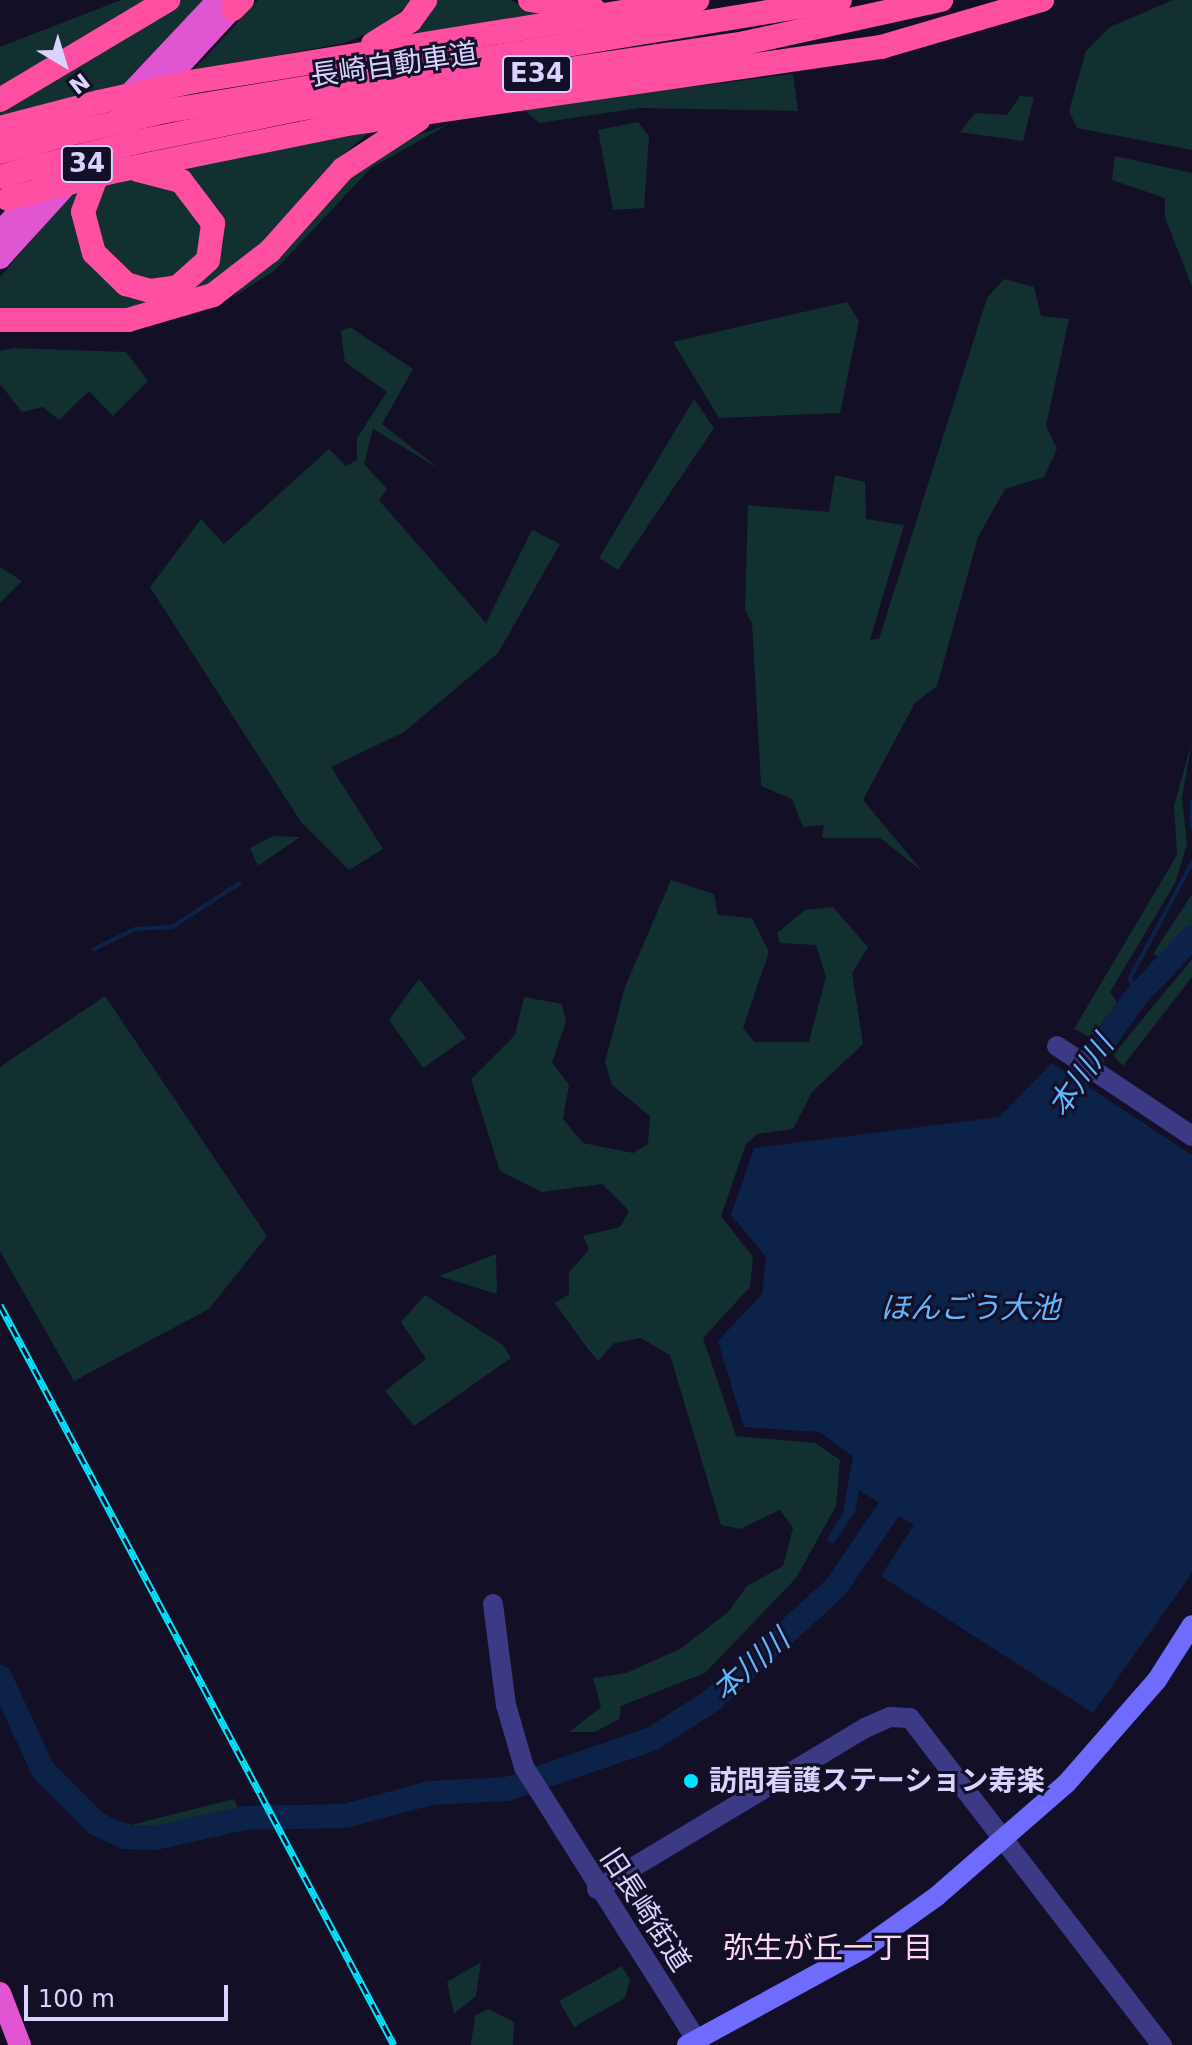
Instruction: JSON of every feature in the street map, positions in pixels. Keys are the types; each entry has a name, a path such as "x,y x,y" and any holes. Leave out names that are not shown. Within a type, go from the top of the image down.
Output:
{"highway":[{"path":"0,100 168,0"},
{"path":"316,59 382,41 425,0"},
{"path":"530,0 574,10 661,6"},
{"path":"0,128 182,77 697,0"},
{"name":"長崎自動車道","path":"0,152 166,111 840,0"},
{"name":"長崎自動車道","path":"3,192 32,168 132,143 299,109 758,41 941,0"},
{"path":"3,192 458,107 881,47 1042,0"},
{"name":"34","path":"0,258 182,77 233,2"},
{"name":"34","path":"0,232 233,2"},
{"path":"111,172 165,174 202,200 213,223 213,249 190,280 151,291 126,284 94,253 84,228 90,183 182,77"},
{"path":"0,320 128,320 203,300 253,267 363,153 403,127 458,107"},
{"path":"0,1993 20,2045"}],"main road":[{"path":"694,2043 863,1949 1006,1838 1106,1741 1192,1625"}],"street":[{"path":"1057,1046 1192,1136"},
{"name":"旧長崎街道","path":"493,1604 506,1705 524,1767 544,1807 694,2043"},
{"path":"597,1889 890,1717 910,1718 924,1730 1162,2045"}],"green space":[{"path":"121,0 152,0 0,89 0,47"},
{"path":"180,0 203,0 119,89 0,117 0,109"},
{"path":"258,0 412,0 385,26 345,43 193,71"},
{"path":"435,0 510,0 548,17 414,38"},
{"path":"1173,0 1192,0 1192,150 1077,128 1069,111 1086,51 1110,27"},
{"path":"793,74 798,111 639,108 539,123 522,108"},
{"path":"1020,96 1034,97 1023,141 960,132 975,113 1007,115"},
{"path":"638,122 649,136 644,208 613,210 598,130"},
{"path":"449,124 371,168 274,271 232,298 347,180 393,144"},
{"path":"372,130 331,165 260,251 220,282 121,313 0,312 0,277 77,187 75,225 116,290 214,269 224,243 221,212 178,165"},
{"path":"1115,156 1192,173 1192,287 1165,217 1165,198 1112,180"},
{"path":"132,176 169,185 202,224 202,246 188,268 164,281 134,277 106,253 93,210 100,183"},
{"path":"1004,279 1034,287 1041,316 1069,319 1046,426 1057,449 1044,477 1005,489 978,537 937,686 915,703 863,800 923,872 880,838 822,838 824,825 803,827 792,799 761,786 752,623 745,610 748,505 829,512 835,475 865,482 866,519 904,525 870,640 879,639 987,298"},
{"path":"847,302 859,321 840,413 719,418 673,342"},
{"path":"350,327 413,369 382,424 438,468 373,429 364,464 387,489 379,500 486,623 532,530 560,544 498,653 404,732 331,767 383,849 349,870 301,822 150,587 201,519 224,544 329,449 346,466 357,460 357,438 387,392 345,362 341,331"},
{"path":"13,348 126,352 148,381 113,416 89,391 59,420 43,407 22,412 0,384 0,351"},
{"path":"694,399 714,428 618,570 599,558"},
{"path":"0,567 22,581 0,603"},
{"path":"1192,741 1182,798 1187,844 1175,883 1110,992 1117,1003 1091,1038 1074,1029 1177,855 1174,806"},
{"path":"273,836 300,837 258,866 250,848"},
{"path":"671,880 714,894 718,915 752,918 769,952 743,1028 754,1042 809,1042 826,977 816,945 780,943 777,933 805,910 833,907 868,947 852,973 863,1044 812,1092 793,1129 757,1134 746,1144 721,1216 753,1257 750,1287 703,1338 736,1436 815,1443 840,1460 836,1506 796,1578 705,1673 621,1706 619,1719 595,1732 569,1732 601,1707 593,1678 626,1673 680,1649 728,1612 747,1586 783,1566 793,1528 780,1510 740,1529 721,1525 670,1355 641,1338 614,1343 598,1361 555,1303 569,1294 569,1272 589,1250 583,1236 620,1227 629,1211 602,1184 542,1192 500,1171 471,1079 515,1035 524,997 562,1004 566,1022 552,1062 569,1085 563,1119 583,1143 633,1153 648,1144 650,1116 612,1085 605,1062 625,987"},
{"path":"1192,894 1192,925 1161,958 1153,954"},
{"path":"1192,959 1192,977 1123,1066 1113,1055"},
{"path":"419,979 466,1038 423,1068 389,1020"},
{"path":"105,996 267,1236 209,1309 74,1381 0,1251 0,1067"},
{"path":"496,1254 497,1294 439,1276"},
{"path":"425,1295 503,1345 511,1358 414,1426 385,1391 426,1359 401,1322"},
{"path":"234,1799 239,1811 133,1831 103,1815 131,1825"},
{"path":"481,1962 476,1996 454,2014 447,1982"},
{"path":"622,1966 630,1980 625,1998 574,2027 559,2001"},
{"path":"488,2009 514,2022 513,2045 471,2045 475,2016"}],"water":[{"name":"ほんごう大池","path":"1052,1063 1192,1155 1192,1573 1093,1713 881,1576 914,1525 859,1490 855,1512 833,1544 826,1540 843,1513 853,1456 819,1432 744,1427 718,1341 762,1294 766,1257 731,1215 754,1148 999,1117"}],"waterway":[{"path":"1192,802 1192,827"},
{"path":"1135,998 1130,978 1192,863"},
{"path":"94,949 135,929 172,927 240,883"},
{"name":"本川川","path":"1058,1107 1135,998 1192,937"},
{"name":"本川川","path":"0,1677 43,1770 97,1824 125,1837 155,1838 245,1818 345,1816 430,1793 507,1789 652,1739 711,1701 836,1587 906,1484"}],"railway":[{"path":"0,1305 394,2045"}],"place":[{"name":"訪問看護ステーション寿楽","path":"691,1781"}],"district":[{"name":"弥生が丘一丁目","path":"828,1948"}]}
